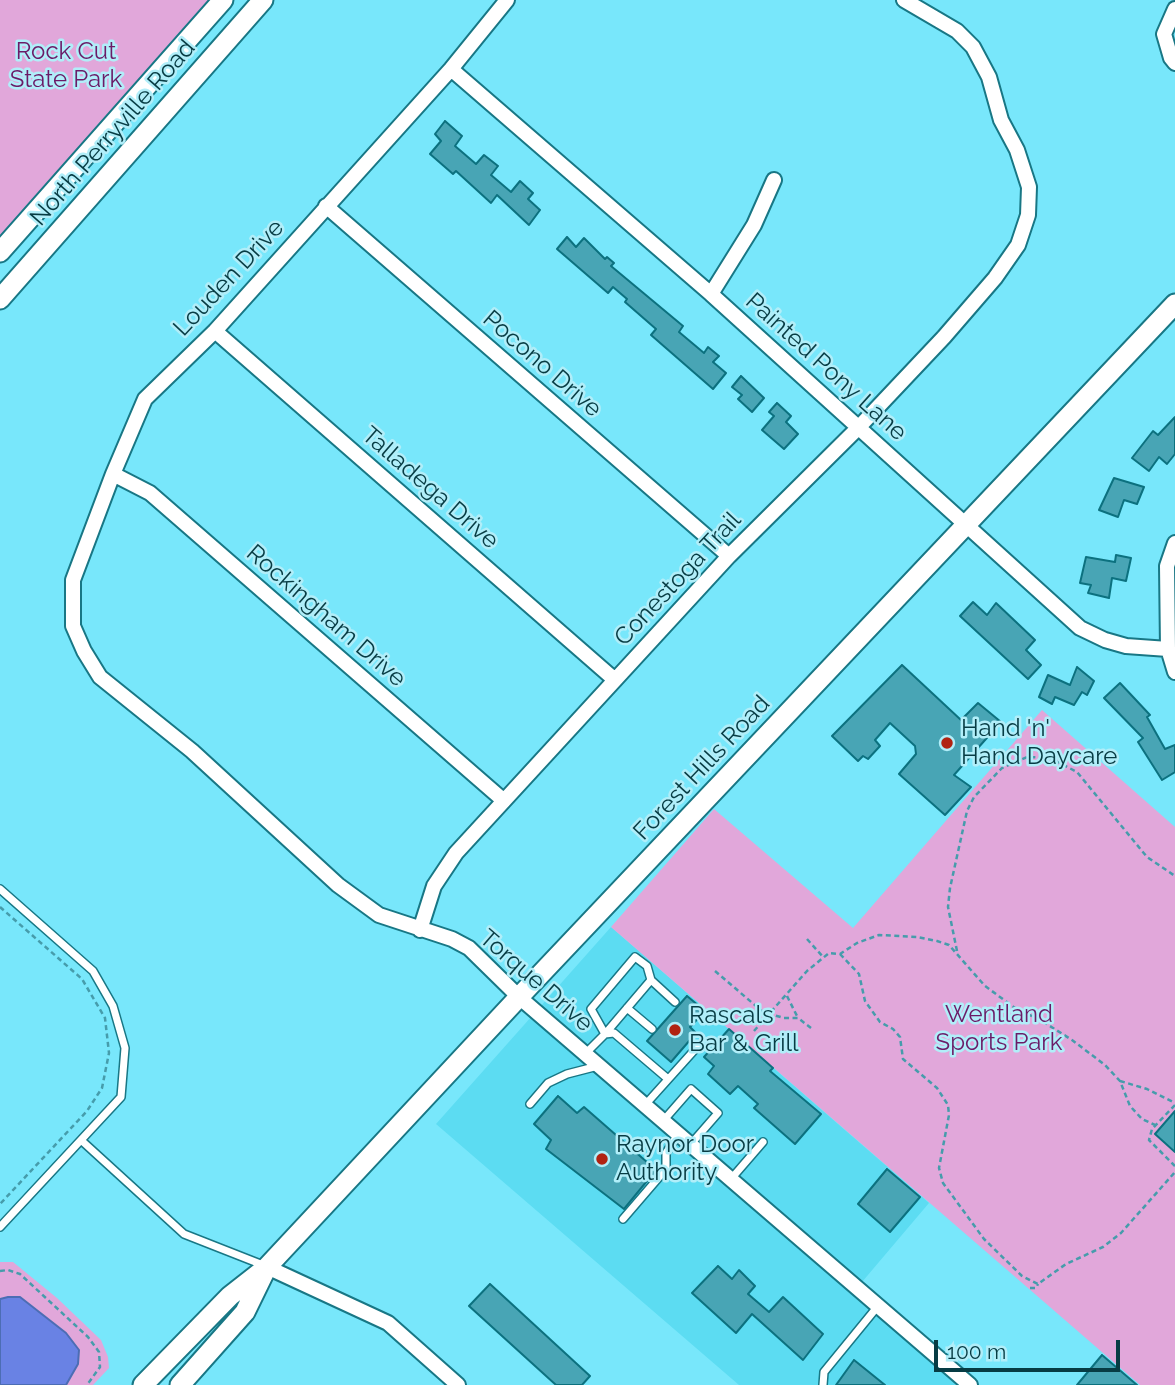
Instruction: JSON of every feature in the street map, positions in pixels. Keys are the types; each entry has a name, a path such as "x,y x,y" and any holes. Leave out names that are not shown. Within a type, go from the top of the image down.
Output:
{"street":[{"name":"North Perryville Road","path":"0,252 223,0"},
{"name":"North Perryville Road","path":"0,299 263,0"},
{"name":"Conestoga Trail","path":"420,929 434,886 456,853 729,556 859,427 944,337 995,278 1018,245 1028,215 1029,187 1017,150 1001,120 989,76 973,47 957,31 904,0"},
{"name":"Louden Drive","path":"73,626 73,580 145,399 215,331 451,69 505,2"},
{"path":"1175,9 1164,34 1175,63"},
{"name":"Painted Pony Lane","path":"451,69 711,294 1080,628 1115,643 1168,649"},
{"path":"711,294 754,225 774,180"},
{"name":"Pocono Drive","path":"326,206 729,556"},
{"name":"Forest Hills Road","path":"143,1385 230,1296 267,1267 1175,304"},
{"name":"Talladega Drive","path":"215,331 615,680"},
{"name":"Rockingham Drive","path":"113,474 150,493 503,800"},
{"path":"1175,542 1167,566 1168,649 1175,672"},
{"name":"Torque Drive","path":"73,626 83,651 100,677 192,751 338,885 379,915 452,939 469,948 519,997 878,1306 963,1383"},
{"path":"267,1267 388,1323 458,1385"},
{"name":"Forest Hills Road","path":"180,1385 245,1312 267,1267"}],"lane":[{"path":"0,889 93,971 113,1006 125,1048 121,1097 0,1227"},
{"path":"605,1034 591,1009 635,957 648,966 650,980 675,1002"},
{"path":"585,1054 650,980"},
{"path":"626,1008 652,1030"},
{"path":"605,1034 614,1033 668,1079"},
{"path":"645,1105 699,1045"},
{"path":"530,1104 548,1083 567,1074 599,1066"},
{"path":"663,1121 691,1089 718,1113 690,1145"},
{"path":"624,1219 666,1169 666,1153 678,1134"},
{"path":"82,1141 184,1234 267,1267"},
{"path":"731,1179 763,1142"},
{"path":"823,1385 824,1372 878,1306"}],"path":[{"path":"957,952 948,907 967,811 974,797 1002,768 1027,757 1050,758 1077,772 1147,857 1175,876"},
{"path":"0,907 82,979 105,1018 109,1053 102,1088 87,1111 0,1204"},
{"path":"754,1031 807,971 829,953 840,954 857,943 878,935 917,937 949,945 985,986 1015,1008 1072,1040 1120,1081 1147,1089 1175,1104 1155,1125 1149,1139 1175,1166"},
{"path":"807,939 824,958"},
{"path":"840,954 859,974 865,1000 880,1022 893,1029 900,1037 903,1059 937,1088 948,1105 949,1115 939,1168 943,1183 984,1239 1022,1276 1038,1284"},
{"path":"715,971 749,1002 769,1015 798,1018"},
{"path":"787,996 798,1018 811,1028"},
{"path":"1120,1081 1130,1106 1142,1119 1155,1125"},
{"path":"1030,1288 1036,1288 1066,1264 1103,1247 1121,1233 1175,1172"},
{"path":"1003,1266 1007,1262"},
{"path":"0,1271 8,1270 20,1274 88,1337 99,1352 100,1367 87,1385"}],"shaded area":[{"path":"611,927 929,1203 862,1282 978,1385 739,1385 436,1124"},
{"path":"20,1297 66,1333 79,1350 78,1364 66,1385 0,1385 0,1299"}],"green space":[{"name":"Rock Cut State Park","path":"0,0 212,0 0,237"},
{"name":"Wentland Sports Park","path":"1042,710 1175,827 1175,1385 1140,1385 611,927 714,809 853,928"},
{"path":"0,1262 13,1262 57,1298 101,1340 109,1368 93,1385 0,1385"}],"building":[{"path":"445,121 462,136 455,146 476,164 484,155 498,166 491,175 511,192 520,181 533,193 528,199 540,210 529,225 497,195 491,203 456,171 453,174 430,154 441,141 435,134"},
{"path":"567,237 576,247 584,238 605,259 607,257 614,263 611,266 683,326 679,332 704,353 708,347 719,356 713,362 726,373 713,389 651,335 656,329 625,302 627,299 613,287 608,293 557,249"},
{"path":"741,376 764,398 752,412 738,399 742,395 732,387"},
{"path":"777,403 791,416 786,422 798,434 784,449 762,430 774,416 769,412"},
{"path":"1175,417 1175,454 1167,464 1159,457 1149,471 1132,458 1153,431 1158,435"},
{"path":"1114,478 1144,487 1137,504 1124,500 1118,517 1099,510"},
{"path":"1116,555 1131,558 1126,581 1112,578 1109,598 1088,593 1091,585 1080,583 1086,557 1115,562"},
{"path":"973,602 987,615 996,603 1035,640 1026,650 1041,665 1028,679 960,616"},
{"name":"Hand 'n' Hand Daycare","path":"902,665 961,720 978,703 1001,722 954,775 971,787 945,815 899,774 916,754 915,746 890,723 875,740 880,746 868,759 863,756 858,761 832,736"},
{"path":"1077,667 1094,681 1087,695 1082,692 1074,705 1055,697 1052,704 1039,697 1048,675 1070,685"},
{"path":"1120,683 1150,715 1147,717 1165,749 1175,745 1175,772 1162,780 1138,742 1143,738 1104,698"},
{"name":"Rascals Bar & Grill","path":"687,996 705,1011 690,1027 696,1033 671,1062 647,1041"},
{"path":"729,1029 773,1068 770,1071 821,1114 795,1144 754,1108 758,1104 738,1086 730,1094 708,1074 714,1066 704,1057"},
{"name":"Raynor Door Authority","path":"558,1096 577,1113 584,1107 656,1170 624,1209 546,1149 551,1140 534,1124"},
{"path":"1175,1111 1175,1152 1155,1134"},
{"path":"887,1169 920,1197 890,1232 858,1204"},
{"path":"718,1266 732,1279 739,1270 755,1286 748,1294 769,1312 783,1297 823,1334 803,1360 752,1314 736,1333 692,1293"},
{"path":"490,1284 590,1376 582,1385 556,1385 469,1306"},
{"path":"1102,1355 1137,1385 1077,1385"},
{"path":"854,1360 885,1385 836,1385"}],"place":[{"name":"Hand 'n' Hand Daycare","path":"947,743"},
{"name":"Rascals Bar & Grill","path":"675,1030"},
{"name":"Raynor Door Authority","path":"602,1159"}]}
